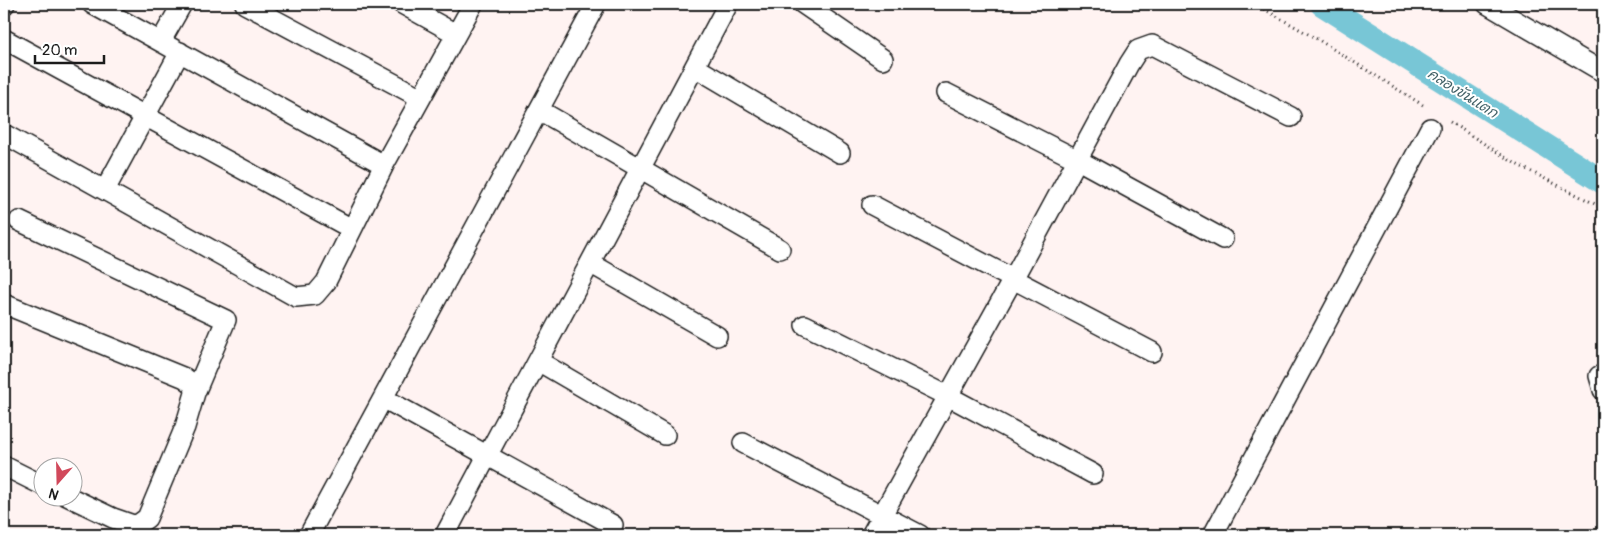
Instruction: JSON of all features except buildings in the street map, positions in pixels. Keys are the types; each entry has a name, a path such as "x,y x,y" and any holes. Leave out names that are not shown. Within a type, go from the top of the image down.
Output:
{"street":[{"path":"92,4 384,165"},
{"path":"161,41 182,4"},
{"path":"245,4 421,98"},
{"path":"402,4 456,34"},
{"path":"4,134 296,297 315,295 326,282 384,165 473,4"},
{"path":"308,535 596,4"},
{"path":"445,535 728,4"},
{"path":"803,4 884,59"},
{"path":"1487,4 1603,72"},
{"path":"4,39 352,229"},
{"path":"871,535 1138,50 1152,45 1291,117"},
{"path":"104,190 180,52"},
{"path":"695,67 840,153"},
{"path":"946,93 1078,160 1223,239"},
{"path":"539,110 780,249"},
{"path":"1213,535 1430,128"},
{"path":"872,205 1152,352"},
{"path":"19,221 226,320 195,393 185,427 147,518 136,526 113,518 82,503"},
{"path":"590,263 717,336"},
{"path":"4,304 185,378 194,385 195,393"},
{"path":"805,325 948,396 1093,474"},
{"path":"538,362 665,435"},
{"path":"383,398 613,525"},
{"path":"743,443 920,535"},
{"path":"4,466 32,480"}],"waterway":[{"name":"คลองขันแตก","path":"1322,4 1603,182"}]}
